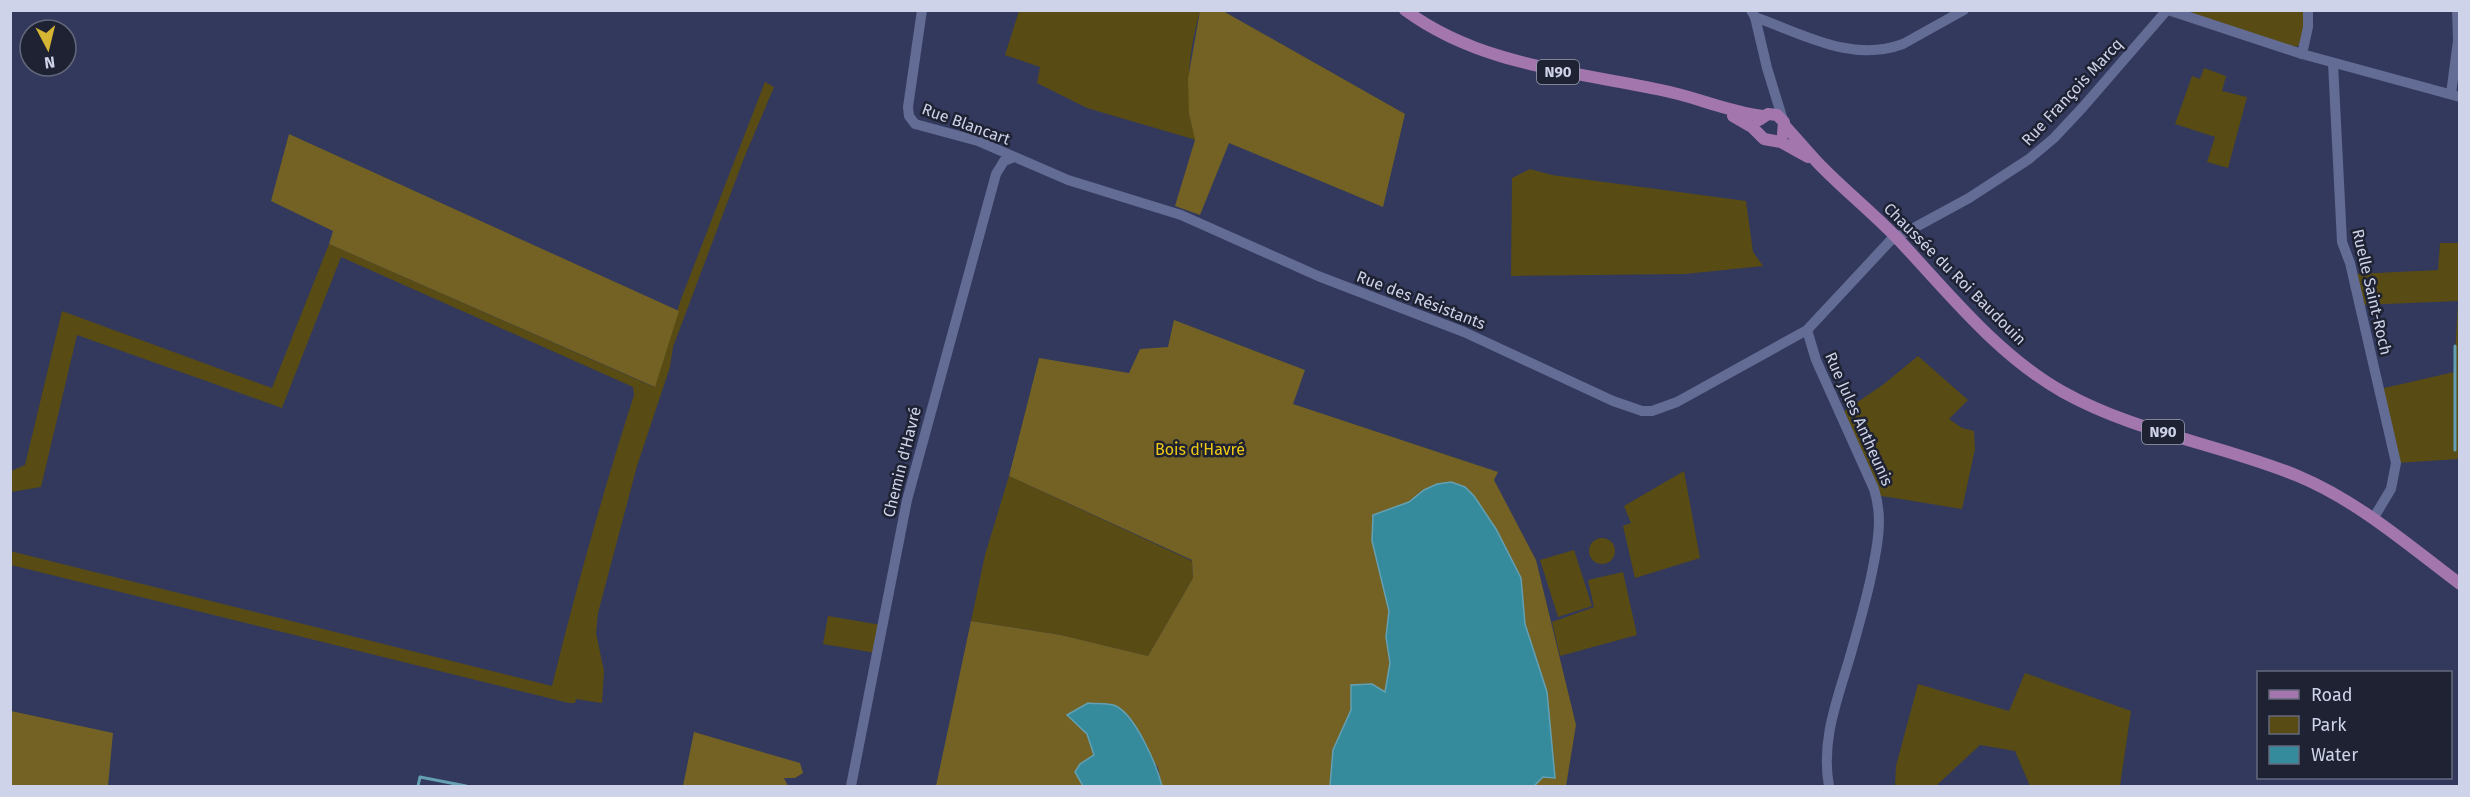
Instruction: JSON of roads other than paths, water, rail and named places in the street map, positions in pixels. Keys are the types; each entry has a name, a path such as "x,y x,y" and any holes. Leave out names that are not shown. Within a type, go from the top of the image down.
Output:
{"main road":[{"name":"N90","path":"1405,10 1459,41 1509,60 1565,73 1663,90 1743,115 1764,116"},
{"name":"N90","path":"1719,108 1741,120 1760,136"},
{"path":"1775,114 1784,123 1783,135 1774,141 1766,141 1760,136 1757,125 1764,116 1775,114"},
{"name":"Chaussée du Roi Baudouin","path":"1784,123 1819,164 1896,237 1998,343 2025,366 2062,392 2127,420 2297,476 2347,501 2460,584"},
{"name":"Chaussée du Roi Baudouin","path":"1774,141 1788,146 1819,164"}],"street":[{"name":"Rue Blancart","path":"922,10 908,107 912,121 927,129 978,141 1014,157"},
{"path":"1755,13 1826,44 1860,51 1893,48 1964,10"},
{"path":"2167,10 2332,63 2455,96 2457,10"},
{"name":"Rue François Marcq","path":"1896,237 1969,198 2040,150 2083,107 2167,10"},
{"path":"2302,54 2309,11"},
{"path":"1755,13 1774,93 1784,123"},
{"name":"Ruelle Saint-Roch","path":"2332,63 2342,242 2350,263 2396,463 2391,489 2373,519"},
{"path":"1764,116 1771,106 1774,93"},
{"name":"Rue des Résistants","path":"1014,157 1095,190 1181,215 1318,276 1464,332 1613,401 1642,411 1652,411 1677,402 1807,330"},
{"name":"Chemin d'Havré","path":"851,786 893,564 920,450 996,174 1004,161 1014,157"},
{"path":"1807,330 1896,237"},
{"name":"Rue Jules Antheunis","path":"1807,330 1816,360 1871,483 1879,510 1879,534 1869,589 1828,730 1826,756 1828,786"}],"water":[{"path":"1451,482 1465,487 1474,496 1496,529 1521,578 1525,624 1547,692 1555,778 1543,777 1534,786 1330,786 1333,750 1351,710 1351,685 1372,684 1385,692 1390,663 1386,637 1389,611 1372,541 1373,515 1409,502 1424,490 1437,484"},
{"path":"1088,703 1113,705 1124,711 1145,742 1162,786 1083,786 1075,772 1080,764 1094,755 1087,734 1067,715"}],"waterway":[{"path":"2455,346 2455,450"},
{"path":"418,786 420,777 466,786"}],"park label":[{"name":"Bois d'Havré","path":"1200,449"}]}
